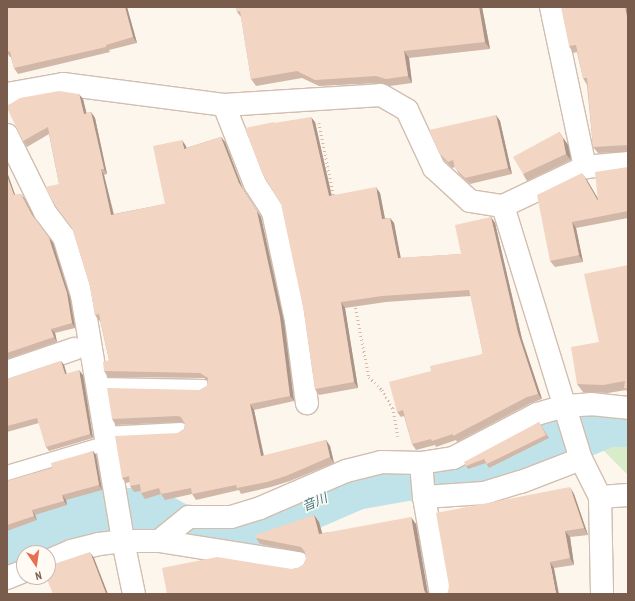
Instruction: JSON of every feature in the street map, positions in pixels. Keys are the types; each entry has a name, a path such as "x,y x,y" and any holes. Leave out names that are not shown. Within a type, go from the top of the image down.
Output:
{"street":[{"path":"551,7 585,167"},
{"path":"7,94 63,84 224,105 382,95 407,110 434,168 464,197 470,202 502,206 585,167 628,163"},
{"path":"224,105 255,184 273,212 296,320 307,403"},
{"path":"7,135 45,212 64,237 82,295 122,535 134,594"},
{"path":"502,206 580,456 600,497 602,594"},
{"path":"7,372 74,349"},
{"path":"418,476 537,414 566,411 591,404 628,408"},
{"path":"162,538 189,517 231,517 260,508 346,471 381,462 418,476 484,493 521,482 580,456"},
{"path":"418,476 441,594"},
{"path":"600,497 628,495"},
{"path":"56,558 122,535 162,538 298,563"}],"lane":[{"path":"97,385 204,387"},
{"path":"7,473 106,439 181,430"}],"path":[{"path":"314,99 334,199"},
{"path":"354,300 369,377 382,390 393,408 418,476"}],"green space":[{"path":"617,432 628,435 628,475 592,439"}],"building":[{"path":"7,7 125,7 133,37 106,45 106,47 14,68 10,51 7,52"},
{"path":"236,7 479,7 485,42 404,51 408,76 386,79 376,76 315,80 297,71 251,79 240,11 237,12"},
{"path":"561,7 625,7 628,22 628,145 593,147 587,78 583,78 576,45 569,46"},
{"path":"59,91 79,94 84,114 91,112 104,169 101,169 111,215 165,204 153,146 182,140 184,149 221,137 239,183 257,211 280,317 290,396 250,404 261,456 326,440 330,457 286,476 267,482 237,488 236,485 192,494 191,488 161,494 159,488 141,493 140,484 130,486 129,476 122,478 115,436 178,433 184,429 185,424 181,417 177,416 112,419 107,388 200,390 207,386 208,378 200,373 104,371 103,362 109,360 99,314 95,315 90,286 72,228 52,200 45,187 59,184 48,127 23,141 7,108 7,106 20,98"},
{"path":"496,115 508,168 465,178 455,168 453,160 448,162 440,154 429,130"},
{"path":"311,117 329,196 376,187 382,219 390,218 398,258 461,254 455,225 491,217 518,333 538,394 527,397 453,436 453,434 432,441 431,439 412,444 403,410 397,412 389,382 431,371 430,366 483,354 469,290 382,296 341,302 354,382 315,389 304,312 281,204 262,173 245,128"},
{"path":"559,132 563,138 566,154 523,174 513,157"},
{"path":"628,167 628,211 572,222 579,255 550,261 537,195 582,173 598,201 595,172"},
{"path":"7,176 14,195 21,194 32,215 49,238 67,293 72,323 51,329 54,337 7,353"},
{"path":"628,265 628,389 624,388 625,381 603,385 577,384 571,347 599,342 584,274"},
{"path":"61,361 65,374 79,370 90,434 46,447 37,418 7,426 7,379"},
{"path":"539,422 546,435 487,464 484,459 466,466 464,462"},
{"path":"93,451 99,485 62,495 64,501 32,510 34,516 7,525 7,481 52,468 51,463"},
{"path":"570,487 584,528 565,531 570,558 550,562 556,594 447,594 449,586 436,513"},
{"path":"627,513 628,513 628,538"},
{"path":"314,515 319,534 411,517 426,594 167,594 162,568 217,557 292,569 298,568 303,565 306,559 305,552 301,547 256,538 255,535"},
{"path":"90,552 106,594 53,594 49,585 56,585 56,563"}],"waterway":[{"name":"音川","path":"7,556 70,522 103,514 129,513 154,515 177,528 223,534 263,525 356,485 407,476 477,473 513,463 607,422 628,422"}]}
